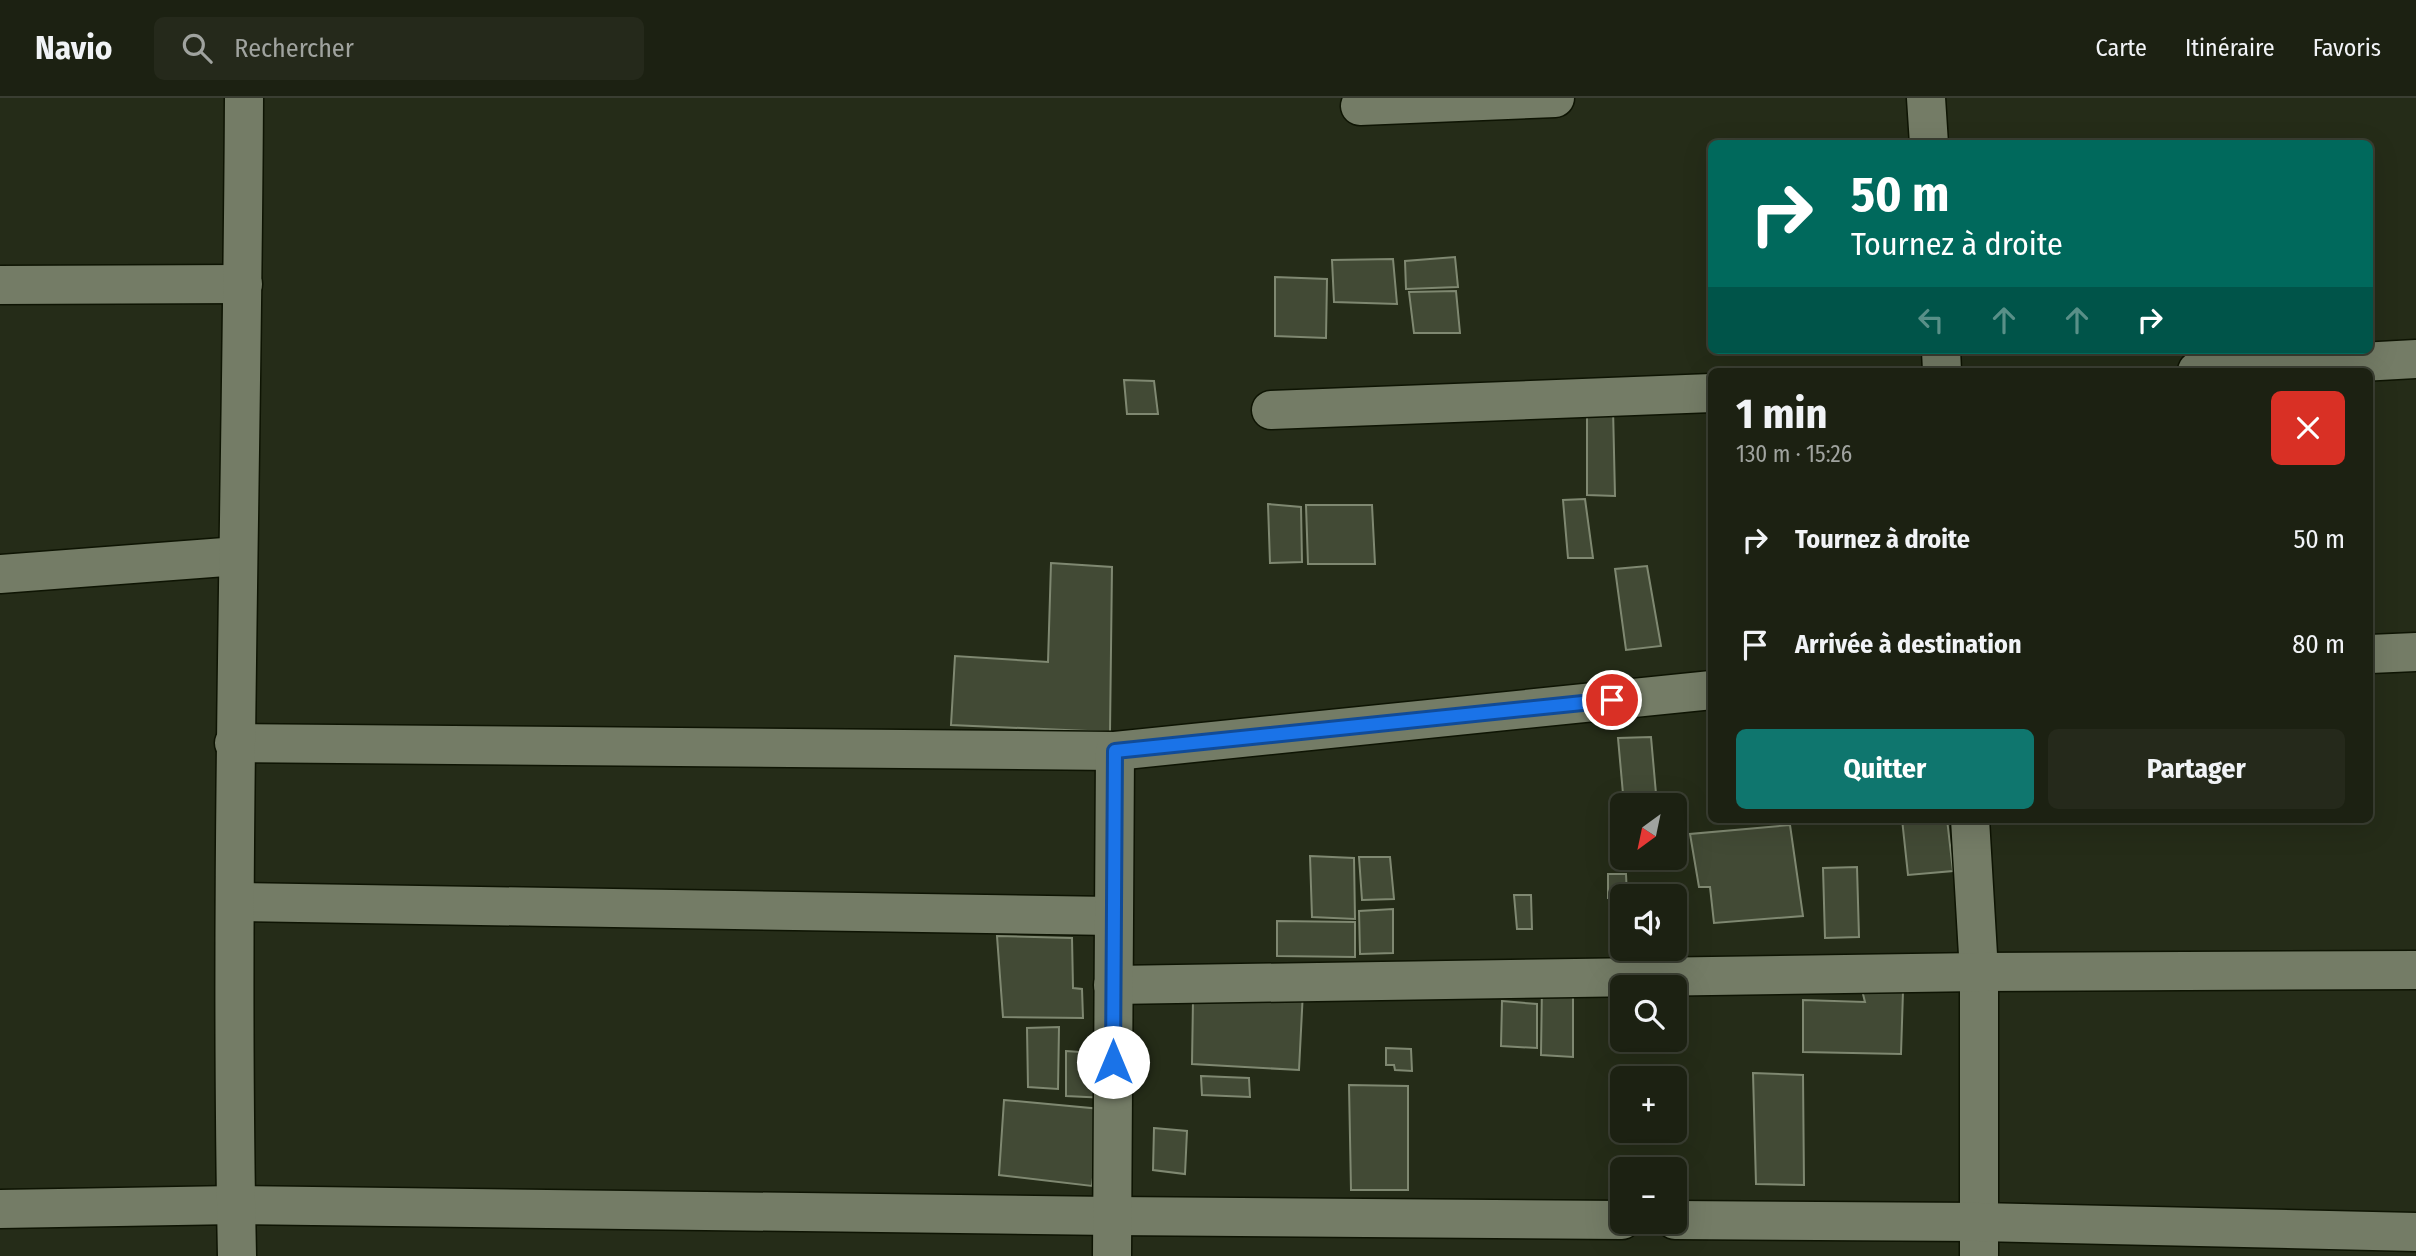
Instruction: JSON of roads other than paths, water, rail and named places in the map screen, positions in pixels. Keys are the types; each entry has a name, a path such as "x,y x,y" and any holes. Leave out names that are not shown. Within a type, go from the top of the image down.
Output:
{"street":[{"path":"237,1256 234,743 244,98"},
{"path":"1360,106 1555,98"},
{"path":"1926,98 1928,140"},
{"path":"0,285 243,284"},
{"path":"2252,368 2416,359"},
{"path":"1271,410 1708,393"},
{"path":"0,574 237,556"},
{"path":"2373,654 2416,652"},
{"path":"234,743 1115,751 1708,690"},
{"path":"1112,1256 1115,751"},
{"path":"1970,823 1979,972 1979,1239"},
{"path":"234,902 1112,916"},
{"path":"1113,985 1979,972 2416,970"},
{"path":"0,1209 236,1205 1610,1220"},
{"path":"1687,1221 1979,1239 2416,1232"}]}
